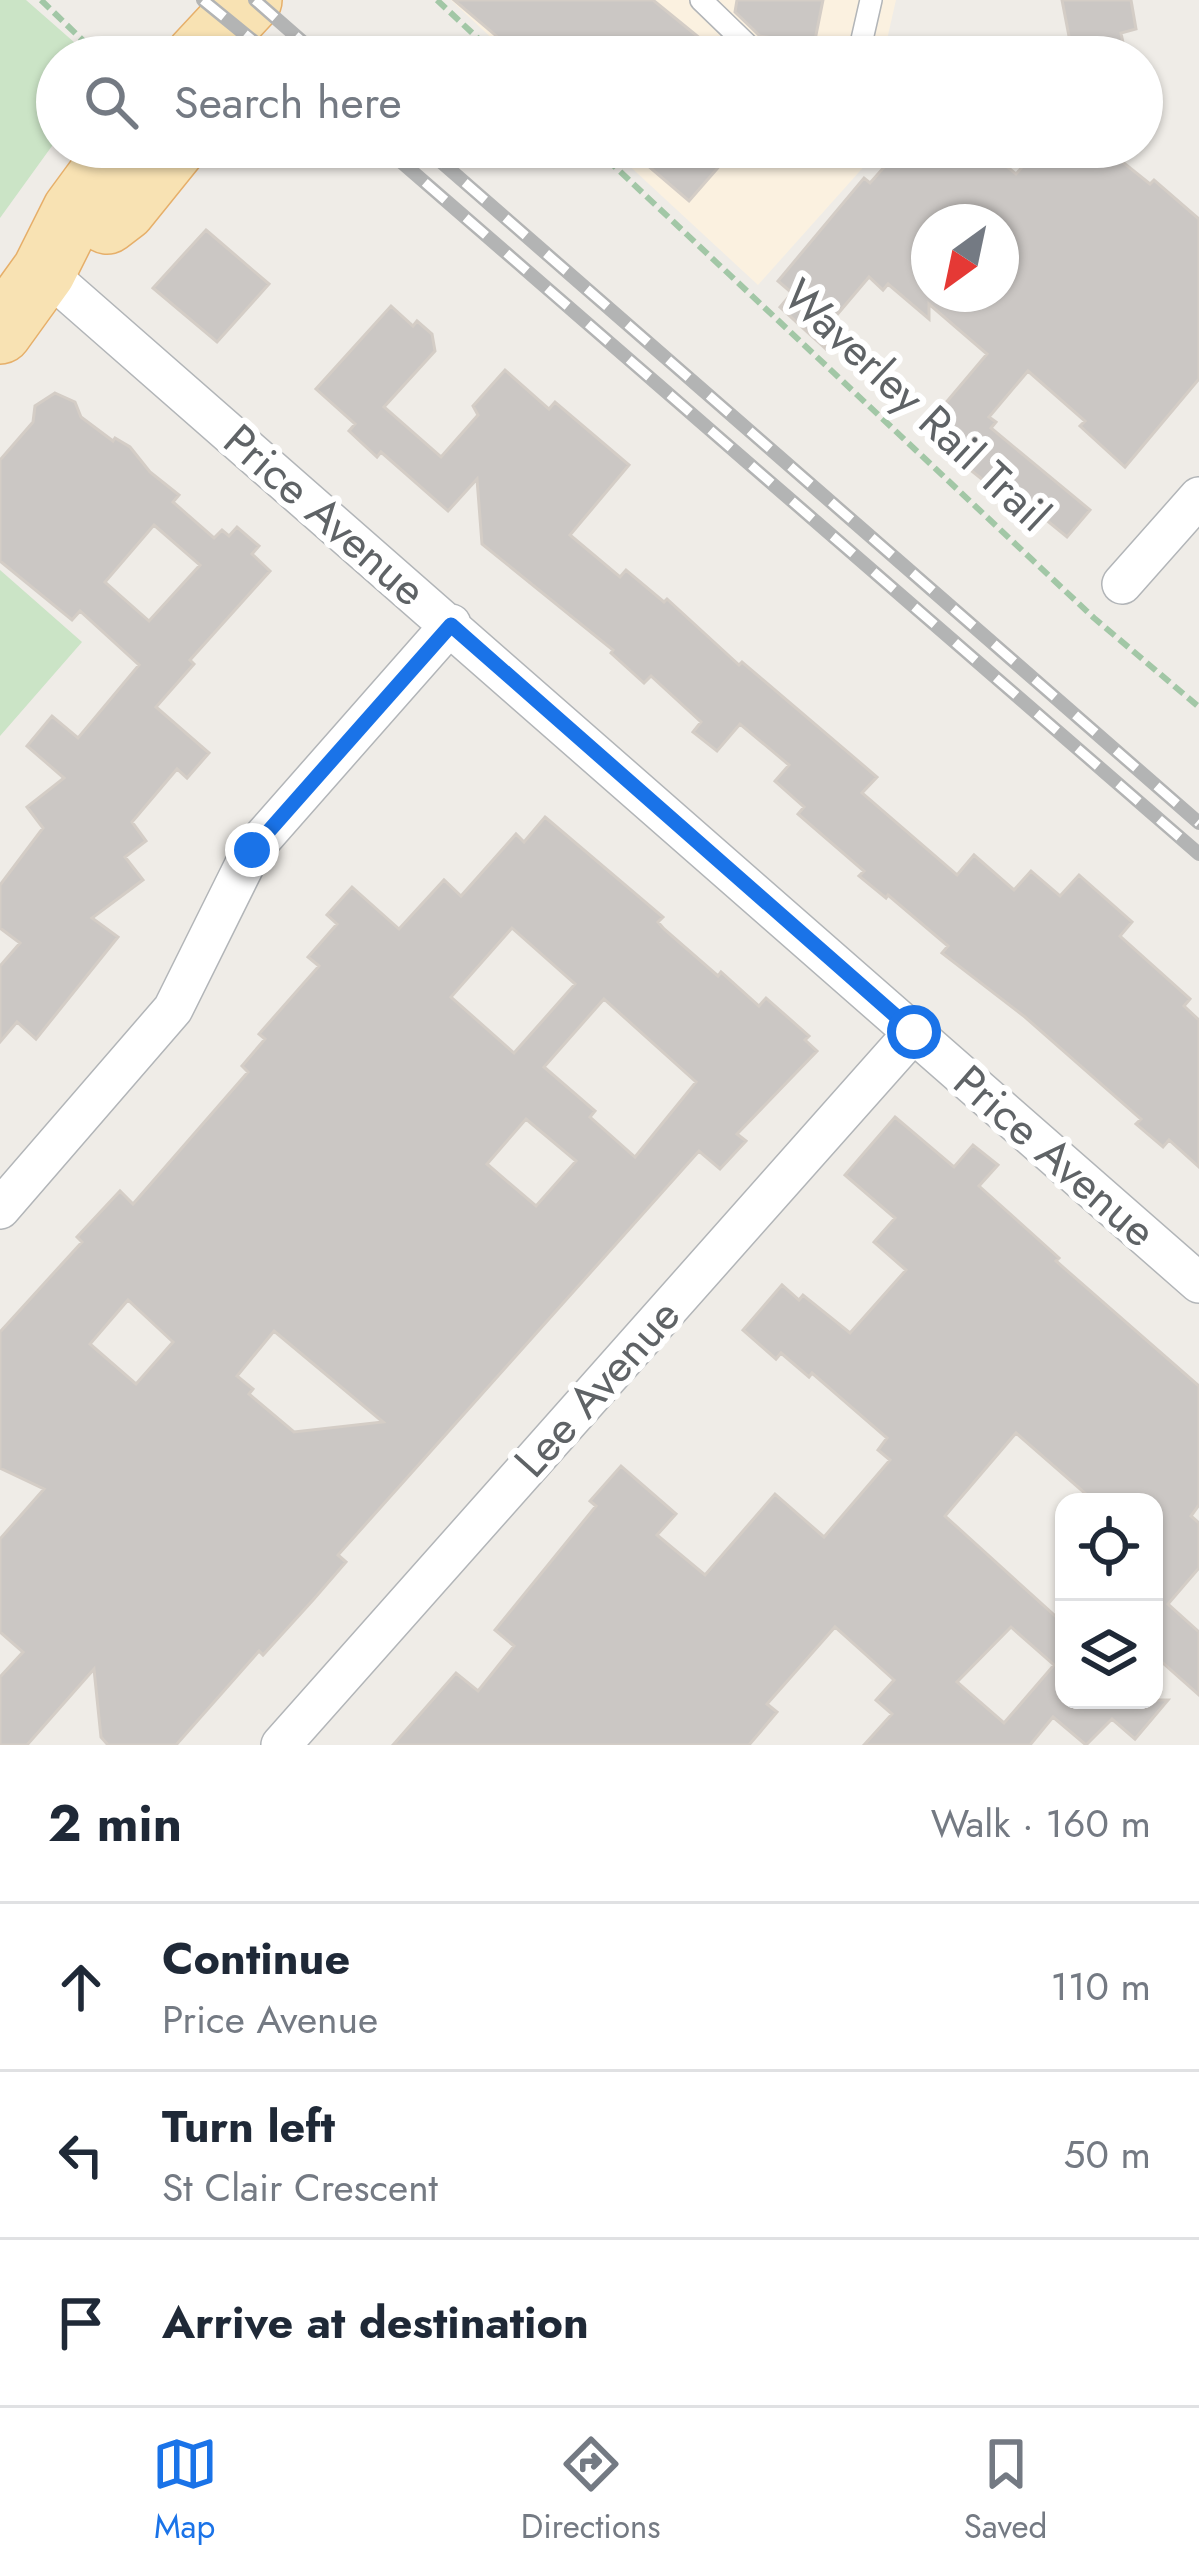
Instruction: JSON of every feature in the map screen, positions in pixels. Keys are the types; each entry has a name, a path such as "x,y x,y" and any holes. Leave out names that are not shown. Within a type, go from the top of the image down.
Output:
{"main road":[{"path":"217,36 250,0"},
{"path":"264,36 292,0"},
{"path":"0,332 44,271 74,211 106,168"},
{"path":"44,271 124,209 157,168"}],"street":[{"name":"Price Avenue","path":"44,271 1199,1283"},
{"path":"1122,584 1199,496"},
{"path":"0,1208 173,1009 252,850 451,625"},
{"name":"Lee Avenue","path":"280,1745 914,1032"}],"lane":[{"path":"701,0 738,36"},
{"path":"863,36 871,0"}],"path":[{"path":"41,0 78,36"},
{"path":"437,0 476,36"},
{"name":"Waverley Rail Trail","path":"615,168 1094,617 1199,707"}],"shaded area":[{"path":"451,0 896,0 888,36 490,36"},
{"path":"632,168 863,168 758,285"}],"green space":[{"path":"0,0 26,0 67,36 36,36 36,168 0,218"},
{"path":"0,570 82,642 0,736"}],"building":[{"path":"454,0 653,0 697,36 496,36"},
{"path":"737,0 823,0 816,36 760,36 735,12"},
{"path":"1062,0 1131,0 1136,29 1122,36 1069,36"},
{"path":"650,168 718,168 689,201"},
{"path":"883,168 1009,168 1016,174 1021,168 1130,168 1150,184 1154,180 1199,219 1199,379 1125,467 1080,426 1085,421 1028,371 989,417 996,422 991,428 1090,510 1067,537 1039,514 1034,521 922,431 987,354 938,312 1019,312 1019,204 911,204 911,304 888,284 883,290 869,277 830,323 825,348 780,307 792,293 778,281 864,178 870,183"},
{"path":"206,230 269,284 217,342 153,288"},
{"path":"391,306 413,326 417,321 432,334 435,351 384,407 441,457 478,415 473,406 505,370 549,409 555,402 629,465 570,535 620,577 626,570 664,602 667,599 739,665 742,662 877,777 862,793 957,875 974,855 1014,890 1031,871 1060,896 1079,875 1132,922 1120,936 1190,999 1184,1006 1199,1020 1199,1167 1169,1140 1163,1147 1136,1124 1141,1119 1025,1017 942,953 948,946 859,876 864,871 798,814 804,807 775,781 789,765 740,724 717,751 693,732 701,722 651,676 644,683 613,650 482,544 477,479 448,511 381,452 377,457 349,431 355,424 316,389"},
{"path":"55,393 75,402 81,417 113,441 130,447 150,472 179,495 173,502 214,538 222,530 229,536 237,527 259,546 252,554 270,571 190,660 194,664 156,707 209,753 187,778 177,769 132,822 146,841 125,857 143,880 92,918 118,937 36,1039 17,1022 0,1042 0,966 20,943 0,928 0,885 43,828 27,807 64,778 27,746 52,716 78,738 139,665 80,611 72,620 0,561 0,460 33,422 35,406","holes":["154,525 200,565 149,621 105,582"]},
{"path":"545,817 663,917 658,922 664,929 718,976 721,972 759,1006 766,998 809,1036 805,1040 817,1051 737,1134 746,1141 720,1169 699,1151 338,1555 346,1562 313,1600 263,1655 259,1651 176,1745 108,1745 101,1737 94,1669 27,1745 0,1745 0,1677 23,1652 0,1632 0,1539 44,1489 0,1468 0,1332 82,1242 77,1237 120,1191 133,1204 248,1072 242,1066 265,1039 259,1034 319,966 308,957 337,924 327,915 352,887 399,929 444,880 461,896 516,834 524,842","holes":["512,928 575,984 514,1053 451,997","604,999 696,1082 635,1157 590,1117 595,1111 544,1067","526,1119 576,1161 536,1206 487,1164","128,1300 173,1342 136,1384 90,1344","274,1331 383,1422 294,1432 249,1394 253,1389 237,1376"]},
{"path":"895,1117 954,1167 973,1145 998,1165 979,1186 1059,1258 1056,1261 1199,1386 1199,1505 1191,1516 1199,1523 1199,1568 1168,1604 1199,1632 1199,1695 1163,1663 1163,1493 1085,1493 1016,1433 945,1516 1055,1616 1055,1709 1160,1709 1135,1739 1112,1719 1086,1745 1053,1717 1030,1745 864,1745 892,1714 876,1700 894,1680 835,1627 767,1704 777,1712 749,1745 393,1745 456,1673 478,1691 514,1646 495,1630 596,1506 590,1501 621,1466 676,1514 657,1535 705,1575 775,1494 824,1537 890,1460 878,1450 887,1438 812,1373 809,1377 781,1353 776,1359 743,1330 782,1285 799,1300 803,1295 850,1333 906,1270 874,1242 895,1218 845,1175","holes":["1011,1627 1054,1665 1004,1723 957,1682"]}],"railway":[{"path":"203,0 247,36"},
{"path":"255,0 296,36"},
{"path":"408,168 1199,854"},
{"path":"448,168 1199,823"}],"route":[{"path":"252,850 451,625 914,1032"}]}
